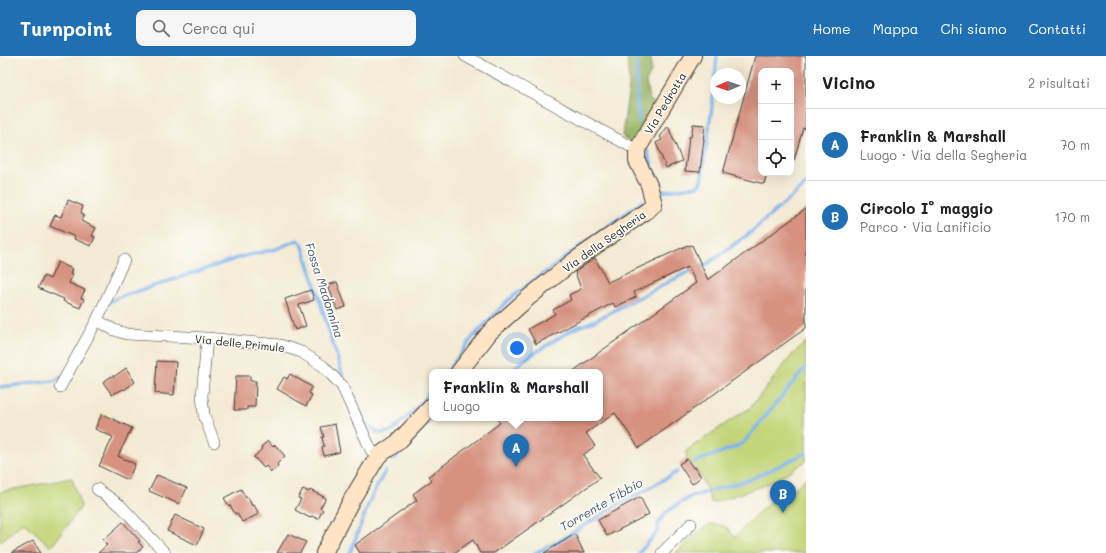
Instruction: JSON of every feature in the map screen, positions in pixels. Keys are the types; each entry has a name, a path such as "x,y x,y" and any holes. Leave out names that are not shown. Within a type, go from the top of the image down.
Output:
{"street":[{"path":"465,56 638,150"},
{"name":"Via Pedrotta","path":"638,150 693,56"},
{"name":"Via della Segheria","path":"461,369 490,332 528,298 575,260 648,210 654,204 649,185 638,161 638,150"},
{"path":"60,387 97,320 124,260"},
{"name":"Via delle Primule","path":"97,320 114,330 127,334 207,338 280,345 301,352 323,366 342,386 371,450 378,456"},
{"path":"207,338 202,396 204,415 214,442"},
{"path":"324,553 352,498 378,456 398,442 429,409"},
{"path":"97,489 121,506 165,553"},
{"path":"662,553 691,524"}],"green space":[{"path":"627,56 651,56 651,72 646,82 649,99 663,109 640,149 622,136 629,86"},
{"path":"806,342 806,461 763,486 712,503 701,477 695,467 687,459 686,451 750,408 793,354"},
{"path":"72,478 81,507 51,547 24,522 0,542 0,492"},
{"path":"806,478 806,553 676,553 703,528 711,524 725,526 735,537 774,497 781,501"}],"building":[{"path":"755,56 806,56 806,129 803,128 794,160 794,68 758,68 758,176 766,176 764,184 723,173 742,104 746,104 746,89"},
{"path":"693,124 705,125 700,172 685,171 689,137 691,137"},
{"path":"668,126 682,161 666,168 656,143 662,140 660,137"},
{"path":"68,200 83,206 81,213 84,215 81,221 96,228 92,236 95,237 91,246 50,226 55,215 61,217"},
{"path":"806,209 806,328 639,448 615,413 586,433 595,446 583,455 600,478 494,553 480,553 473,540 454,553 360,553 355,545 417,500 413,494 432,480 429,476 500,423 498,421 603,421 603,369 576,369 696,283 688,267 634,292 636,297 615,307 613,303 536,344 528,329 555,314 553,310 571,300 569,295 581,289 575,272 595,258 608,282 688,245 692,245 708,280"},
{"path":"58,262 72,269 70,274 73,275 69,283 85,290 81,298 84,299 80,308 63,301 64,299 38,288 44,276 50,279"},
{"path":"337,282 346,307 337,310 328,285"},
{"path":"311,290 314,300 299,305 306,326 295,330 285,299"},
{"path":"157,361 176,362 174,395 155,393"},
{"path":"126,368 135,382 124,390 123,389 112,395 103,382"},
{"path":"290,374 312,387 309,393 312,395 306,406 277,389 284,377 287,379"},
{"path":"236,376 250,376 250,381 256,381 255,407 247,407 247,410 234,410"},
{"path":"102,414 132,428 118,456 135,464 128,480 99,466 113,437 95,429"},
{"path":"335,424 340,452 324,456 322,437 324,437 321,427"},
{"path":"268,441 273,447 275,445 285,456 277,464 278,466 271,472 266,466 264,468 254,457 262,449 261,447"},
{"path":"687,459 693,468 695,467 701,477 692,484 679,464"},
{"path":"157,475 187,488 179,504 149,491"},
{"path":"241,489 246,498 248,497 252,506 254,505 259,514 242,522 237,513 235,514 224,498"},
{"path":"303,489 309,492 310,490 326,498 320,508 323,510 318,519 312,516 310,518 295,510 301,499 298,498"},
{"path":"640,497 649,514 607,536 598,520"},
{"path":"175,515 204,529 197,545 167,531"},
{"path":"123,522 140,541 138,542 143,547 136,553 98,553 107,545 103,540"},
{"path":"288,534 306,542 300,553 277,553"},
{"path":"575,534 584,553 544,553"},
{"path":"33,541 41,553 11,553"}],"waterway":[{"path":"637,56 637,101 639,121"},
{"name":"Fossa Madonnina","path":"658,195 661,192 698,186 701,182 712,107 717,56"},
{"path":"647,151 661,192"},
{"path":"512,369 573,329 594,321 684,274 706,265 750,233 806,184"},
{"name":"Fossa Madonnina","path":"449,369 473,337 507,301 643,201"},
{"name":"Fossa Madonnina","path":"109,303 110,301 120,297 241,257 276,249 298,240 302,244 306,256 345,383"},
{"name":"Torrente Fibbio","path":"695,462 736,447 744,442 806,367"},
{"name":"Fossa Madonnina","path":"0,387 53,381 62,377"},
{"name":"Fossa Madonnina","path":"348,388 365,422 378,433 391,432 416,409 429,394"},
{"path":"393,460 429,421"},
{"path":"639,553 658,531 658,524 666,512 690,497 751,479 806,453"},
{"path":"350,553 371,498 385,471"},
{"name":"Torrente Fibbio","path":"535,553 563,539 615,506 677,472"}],"place":[{"name":"Franklin & Marshall","path":"516,467"},
{"name":"Circolo I° maggio","path":"783,513"}]}
